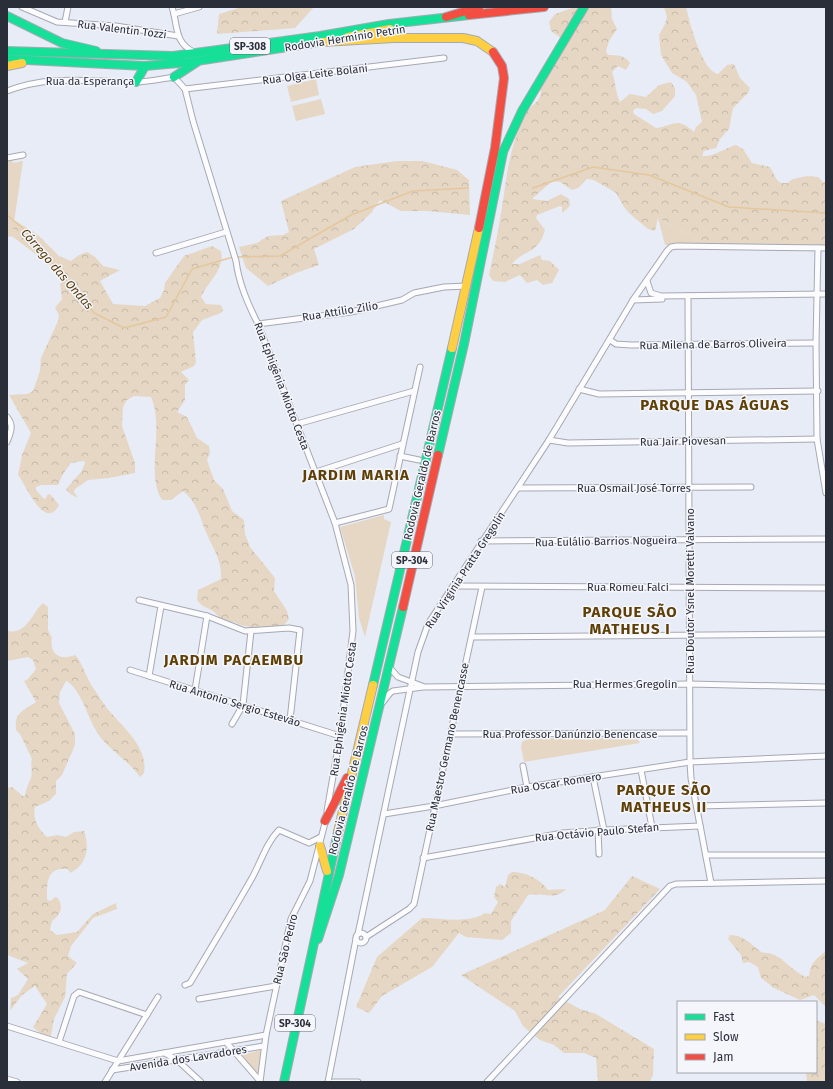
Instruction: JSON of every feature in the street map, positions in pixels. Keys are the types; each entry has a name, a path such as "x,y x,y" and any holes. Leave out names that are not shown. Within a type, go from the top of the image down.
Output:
{"main road":[{"path":"446,17 479,7"},
{"name":"Rodovia Hermínio Petrin","path":"7,59 60,63 145,66 389,24 544,7"},
{"path":"489,174 503,152 522,111 584,7"},
{"name":"Rodovia Hermínio Petrin","path":"7,51 46,54 106,53 149,57 197,56 322,42 389,29 480,18 491,14"},
{"path":"7,16 62,43 106,53"},
{"name":"Rodovia Geraldo de Barros","path":"284,1082 307,964 328,872 466,286 495,148 504,73 501,62 487,46 470,39 372,38 322,42"},
{"path":"174,77 197,56"},
{"path":"7,66 26,63 60,63"},
{"path":"136,82 145,66"},
{"name":"Rodovia Geraldo de Barros","path":"307,964 326,918 339,875 464,344 503,152"},
{"path":"408,534 408,511 419,460 431,414 443,383"},
{"path":"325,821 354,764"},
{"path":"320,846 328,872"}],"street":[{"name":"Rua Valentin Tozzi","path":"22,7 58,22 116,26 178,36"},
{"path":"66,22 68,7"},
{"path":"172,7 178,36 188,49 197,56"},
{"path":"174,14 200,7"},
{"name":"Rua Olga Leite Bolani","path":"185,89 444,58"},
{"path":"174,77 185,89"},
{"name":"Rua da Esperança","path":"7,91 34,83 59,79 136,82 174,77"},
{"name":"Rua Ephigênia Miotto Cesta","path":"185,89 192,121 231,244 238,275 246,299 258,324 335,523 351,585 354,617 340,736 325,821"},
{"path":"7,158 23,155"},
{"path":"156,253 226,232"},
{"name":"Rua Virgínia Pratta Gregolin","path":"328,1082 357,936 408,698 422,639 428,624 454,586 481,541 549,440 634,300 671,247 818,248"},
{"path":"826,248 818,248 816,343 818,391 817,439 823,462 826,493"},
{"path":"647,281 651,293 658,296 826,294"},
{"name":"Rua Attílio Zilio","path":"258,324 351,312 402,300 414,292 444,287 466,286"},
{"path":"634,300 663,299 671,296"},
{"name":"Rua Doutor Ysnel Moretti Valvano","path":"688,296 690,762 691,778 711,883"},
{"name":"Rua Milena de Barros Oliveira","path":"610,340 621,345 688,346 816,343"},
{"path":"335,523 389,509 420,367"},
{"path":"579,389 599,394 818,391"},
{"path":"297,424 414,391"},
{"path":"7,416 11,421 12,427 7,442"},
{"name":"Rua Jair Piovesan","path":"549,440 568,442 817,439"},
{"path":"316,472 402,444"},
{"path":"400,456 419,460"},
{"name":"Rua Osmail José Torres","path":"518,488 751,488"},
{"name":"Rua Eulálio Barrios Nogueira","path":"481,541 826,539"},
{"name":"Rua Romeu Falci","path":"454,586 826,588"},
{"name":"Rua Maestro Germano Benencasse","path":"366,937 412,907 482,587"},
{"path":"139,600 161,606 190,611 207,616 238,629 251,631 296,628 300,630 301,634 290,720"},
{"path":"149,676 161,606"},
{"path":"195,690 207,616"},
{"path":"232,724 243,705 251,631"},
{"path":"472,637 826,634"},
{"name":"Rua Hermes Gregolin","path":"388,665 394,675 411,685 423,687 690,684 826,687"},
{"name":"Rua Antonio Sergio Estevão","path":"130,670 340,736"},
{"name":"Rua Hermes Gregolin","path":"398,690 411,685"},
{"path":"376,716 390,693 398,690 408,698"},
{"name":"Rua Professor Danúnzio Benencase","path":"451,734 689,733"},
{"name":"Rua Oscar Romero","path":"384,814 434,806 527,787 690,762 826,756"},
{"path":"523,766 527,787"},
{"path":"641,770 652,827"},
{"path":"593,777 604,830"},
{"path":"697,806 826,803"},
{"name":"Rua São Pedro","path":"260,1081 266,1035 291,919 310,881 320,846 325,821"},
{"name":"Rua Octávio Paulo Stefan","path":"423,858 549,835 598,830 700,826"},
{"path":"185,985 190,983 218,938 256,871 273,836 279,830 309,843 322,837"},
{"path":"598,830 599,854"},
{"path":"706,855 826,855"},
{"path":"487,1082 670,886 676,884 826,881"},
{"path":"364,933 366,937 362,943 357,936 364,933"},
{"path":"199,999 276,986"},
{"path":"59,1042 74,996 79,992 147,1015"},
{"path":"105,1082 158,997"},
{"path":"7,1026 118,1061"},
{"name":"Avenida dos Lavradores","path":"118,1061 266,1035"},
{"path":"226,1042 260,1081"},
{"name":"Avenida dos Lavradores","path":"112,1070 264,1046"},
{"path":"165,1053 178,1060 201,1082"},
{"path":"7,1079 17,1082"},
{"path":"333,1082 358,1082"}],"green space":[{"path":"242,7 314,7 295,28 217,34 219,14"},
{"path":"575,7 611,7 612,19 617,29 609,41 606,51 608,55 620,56 625,58 630,63 626,70 618,66 612,72 620,102 630,94 646,97 659,85 671,82 675,88 675,96 662,111 653,114 646,109 636,108 633,111 634,114 656,128 679,123 688,127 694,132 696,127 702,122 696,95 687,82 672,73 661,55 659,35 667,17 664,7 686,7 697,45 707,65 712,71 718,74 727,65 734,64 740,78 750,88 748,93 733,108 729,129 720,139 716,148 704,151 702,156 715,154 736,145 743,149 752,163 770,167 777,180 781,183 787,183 793,179 807,176 818,177 824,183 826,180 826,245 707,245 658,218 655,231 648,229 630,214 616,193 594,180 587,179 578,188 572,190 560,182 552,181 532,199 547,201 561,194 569,199 570,206 562,213 562,207 560,206 537,215 536,218 545,230 539,244 512,264 520,264 540,255 542,260 550,261 559,270 552,283 543,285 537,280 527,283 520,275 505,282 493,281 489,275 512,148 525,114 539,98 541,92 539,83 557,54 560,37 551,31 549,22 555,14"},
{"path":"316,79 319,95 291,102 287,86"},
{"path":"321,99 325,114 296,121 292,106"},
{"path":"7,161 12,161 18,168 14,220 37,234 59,256 71,261 79,255 87,252 95,257 103,266 120,270 100,281 113,304 145,306 160,298 164,290 165,283 184,256 212,246 221,251 221,264 201,297 206,304 221,305 223,310 221,313 202,320 193,332 196,362 194,366 181,372 189,380 185,385 185,400 177,412 187,417 197,438 209,446 210,453 207,460 214,480 223,489 232,511 244,520 245,534 250,547 275,578 274,591 287,611 289,619 283,626 257,627 240,625 234,622 228,623 213,611 202,606 197,600 198,590 221,579 220,566 197,510 188,495 183,491 171,500 162,500 157,489 155,477 156,423 155,410 151,397 134,396 127,400 123,407 122,426 135,463 135,473 88,480 75,489 74,492 78,498 70,494 66,489 81,472 85,463 84,461 71,463 63,474 58,485 41,485 36,487 36,490 43,498 46,499 47,495 50,494 59,505 54,512 48,513 36,504 18,475 22,455 31,433 9,395 27,394 33,391 40,371 41,358 58,321 59,315 55,308 62,299 60,284 62,282 54,268 13,237 7,235"},
{"path":"23,161 12,236 7,237 7,164"},
{"path":"397,161 422,161 457,170 469,180 470,215 428,211 401,211 380,200 371,213 354,229 314,249 319,265 296,273 268,286 246,268 239,247 257,243 268,236 283,235 289,232 281,201 355,167"},
{"path":"658,218 707,245 665,245"},
{"path":"384,515 384,519 391,522 365,637 359,618 355,576 340,527"},
{"path":"43,603 48,607 48,630 52,638 52,648 54,652 60,656 70,657 75,655 77,657 87,678 105,705 140,748 144,764 144,773 140,777 135,770 98,734 79,695 71,684 66,681 60,692 59,703 75,734 75,745 62,775 56,781 56,794 49,801 35,807 34,816 39,828 47,837 57,835 66,837 74,832 84,831 87,849 86,855 76,870 70,873 68,869 61,869 52,873 49,877 47,900 51,901 55,897 58,898 61,905 59,914 52,921 50,930 57,935 77,932 93,914 116,903 117,909 93,918 71,946 68,956 77,963 67,974 65,997 54,1019 51,1036 42,1035 33,1027 47,1004 35,986 22,995 10,1011 11,998 18,995 28,979 17,969 28,963 7,955 7,788 12,787 25,796 31,778 32,759 20,734 16,730 16,719 23,710 36,702 24,681 28,679 36,669 33,660 28,657 7,661 7,631 20,630 24,627"},
{"path":"530,738 637,738 640,743 524,762 521,747 522,742"},
{"path":"512,872 522,873 532,877 545,886 548,890 566,889 558,895 528,895 511,921 511,933 502,940 466,937 459,933 432,967 382,996 369,1013 356,1007 377,957 422,918 455,920 471,918 485,913 491,914 498,902 494,897 496,887 500,884 505,887 508,875"},
{"path":"632,876 660,889 558,997 580,1009 596,1014 654,1049 653,1074 650,1082 598,1082 596,1058 584,1053 564,1053 554,1045 540,1040 523,1026 515,1011 461,975 605,910"},
{"path":"730,935 743,938 761,952 770,953 776,956 801,975 806,977 809,976 814,962 826,951 826,1007 814,995 800,1000 774,988 761,978 758,967 749,962 743,963 741,955 728,939"},
{"path":"817,1020 826,1024 826,1082 807,1082 806,1073 817,1073"},
{"path":"261,1050 257,1074 242,1055"}],"waterway":[{"name":"Córrego das Ondas","path":"533,188 593,167 649,175 729,207 826,213"},
{"name":"Córrego das Ondas","path":"237,257 280,256 351,215 413,191 468,188"},
{"name":"Córrego das Ondas","path":"7,215 26,231 94,313 124,328 166,317 192,269 233,257"}],"traffic: fast":[{"path":"501,156 522,111 584,7"},
{"path":"7,51 173,56 320,36 389,24 469,15"},
{"path":"7,16 62,43 96,51"},
{"path":"7,59 145,66 190,62 327,41"},
{"path":"174,77 197,62"},
{"path":"136,82 145,66"},
{"path":"438,455 464,344 503,152"},
{"path":"373,685 452,348"},
{"path":"318,939 339,875 403,607"},
{"path":"284,1082 338,832"}],"traffic: slow":[{"path":"348,37 390,29"},
{"path":"322,42 394,38 463,38 477,41 493,52"},
{"path":"7,66 22,63"},
{"path":"452,348 479,228"},
{"path":"338,832 373,685"},
{"path":"320,846 327,871"}],"traffic: jam":[{"path":"446,17 479,7"},
{"path":"469,15 544,7"},
{"path":"479,228 495,148 504,78 502,66 493,52"},
{"path":"403,607 438,455"},
{"path":"325,821 347,778"}],"district":[{"name":"PARQUE DAS ÁGUAS","path":"715,405"},
{"name":"JARDIM MARIA","path":"356,475"},
{"name":"PARQUE SÃO MATHEUS I","path":"630,620"},
{"name":"JARDIM PACAEMBU","path":"234,660"},
{"name":"PARQUE SÃO MATHEUS II","path":"664,798"}]}
